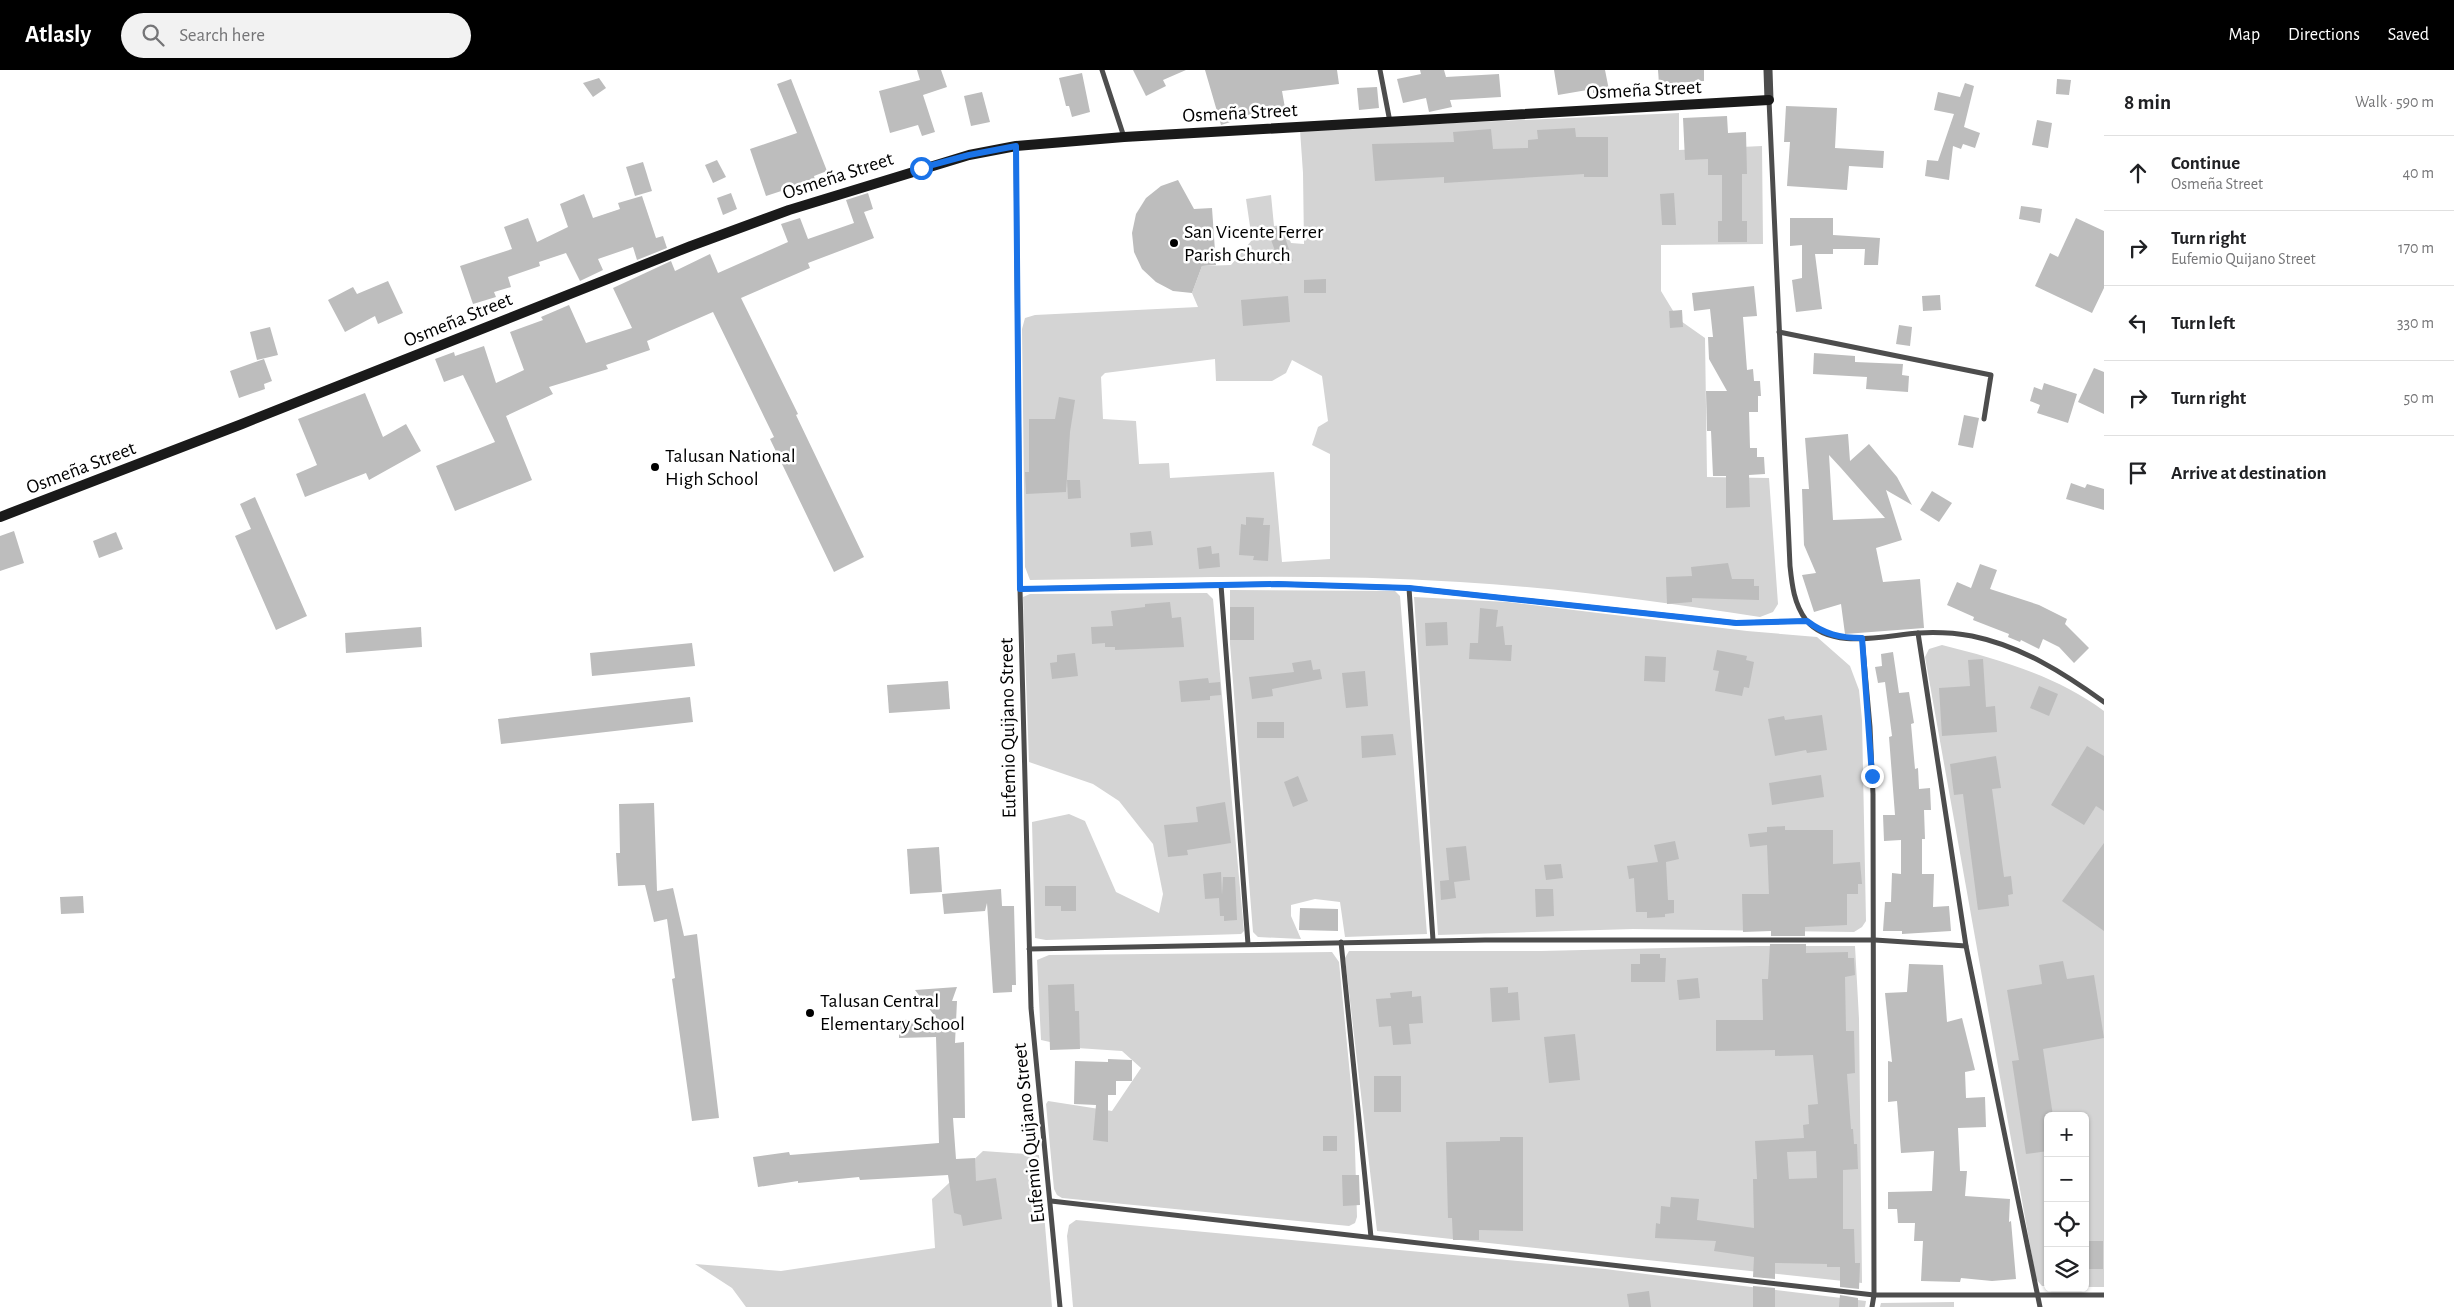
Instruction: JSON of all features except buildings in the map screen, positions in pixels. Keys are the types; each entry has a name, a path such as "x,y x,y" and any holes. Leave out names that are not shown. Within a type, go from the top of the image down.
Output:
{"main road":[{"name":"Osmeña Street","path":"0,517 762,220 921,168 969,155 1016,146 1124,137 1769,100"}],"street":[{"path":"1102,70 1124,137"},
{"path":"1380,70 1390,122"},
{"path":"1768,70 1790,566 1794,596 1807,621 1816,628 1836,636 1862,638 1918,633 1955,634 1996,642 2050,666 2104,702"},
{"name":"Eufemio Quijano Street","path":"1016,146 1020,589 1031,1008 1060,1307"},
{"path":"1779,332 1990,375 1984,420"},
{"path":"1020,589 1278,584 1409,588 1736,623 1807,621"},
{"path":"1221,585 1248,944"},
{"path":"1409,588 1433,940"},
{"path":"1918,633 1966,946 2036,1296 2040,1307"},
{"path":"1862,638 1872,762 1875,940 1874,1295 1872,1307"},
{"path":"1029,948 1433,940 1875,940 1966,946"},
{"path":"1341,942 1371,1237"},
{"path":"1051,1201 1874,1295 2104,1296"}],"shaded area":[{"path":"1679,113 1679,150 1762,146 1763,244 1661,245 1661,291 1678,319 1705,338 1707,477 1769,478 1778,604 1773,612 1760,617 1573,592 1406,579 1245,577 1030,580 1025,567 1022,329 1025,318 1035,315 1198,307 1192,293 1202,266 1231,265 1252,240 1246,199 1271,195 1274,226 1284,225 1291,243 1304,244 1300,130","holes":["1215,359 1216,381 1272,381 1286,373 1292,360 1322,376 1328,421 1318,427 1312,445 1330,454 1330,559 1282,562 1274,472 1170,478 1169,463 1139,464 1136,421 1103,419 1101,377 1105,373"]},
{"path":"1230,590 1395,591 1400,596 1427,934 1345,937 1340,902 1315,899 1291,905 1291,916 1301,939 1258,937 1253,932 1230,644"},
{"path":"1207,593 1213,599 1244,931 1241,934 1046,940 1035,938 1032,822 1069,814 1085,821 1116,892 1159,913 1163,894 1153,844 1119,801 1093,784 1029,762 1023,597 1030,594"},
{"path":"1414,597 1507,602 1747,631 1817,637 1850,666 1859,690 1862,720 1866,921 1862,927 1854,932 1633,929 1438,935"},
{"path":"1942,645 2026,670 2067,688 2104,711 2104,1287 2089,1287 2089,1112 2044,1112 2044,1286 2036,1279 1925,657 1929,649"},
{"path":"1750,946 1855,946 1859,1019 1862,1283 1377,1231 1345,958 1349,951 1541,951"},
{"path":"1332,952 1339,962 1354,1116 1357,1217 1355,1223 1349,1226 1062,1198 1057,1195 1054,1189 1046,1104 1048,1101 1112,1111 1141,1068 1122,1051 1077,1048 1041,1040 1037,960 1049,955"},
{"path":"983,1151 1039,1155 1052,1307 746,1307 732,1288 695,1264 781,1271 935,1248 932,1199"},
{"path":"1076,1220 1605,1269 1866,1301 1865,1307 1073,1307 1067,1236 1069,1225"},
{"path":"1954,1302 1954,1307 1880,1307 1881,1303"}],"place":[{"name":"San Vicente Ferrer Parish Church","path":"1174,243"},
{"name":"Talusan National High School","path":"655,467"},
{"name":"Talusan Central Elementary School","path":"810,1013"}],"route":[{"path":"921,168 969,155 1016,146 1016,315 1020,589 1278,584 1409,588 1736,623 1776,624 1807,621 1824,633 1850,638 1862,638 1872,776"}]}
